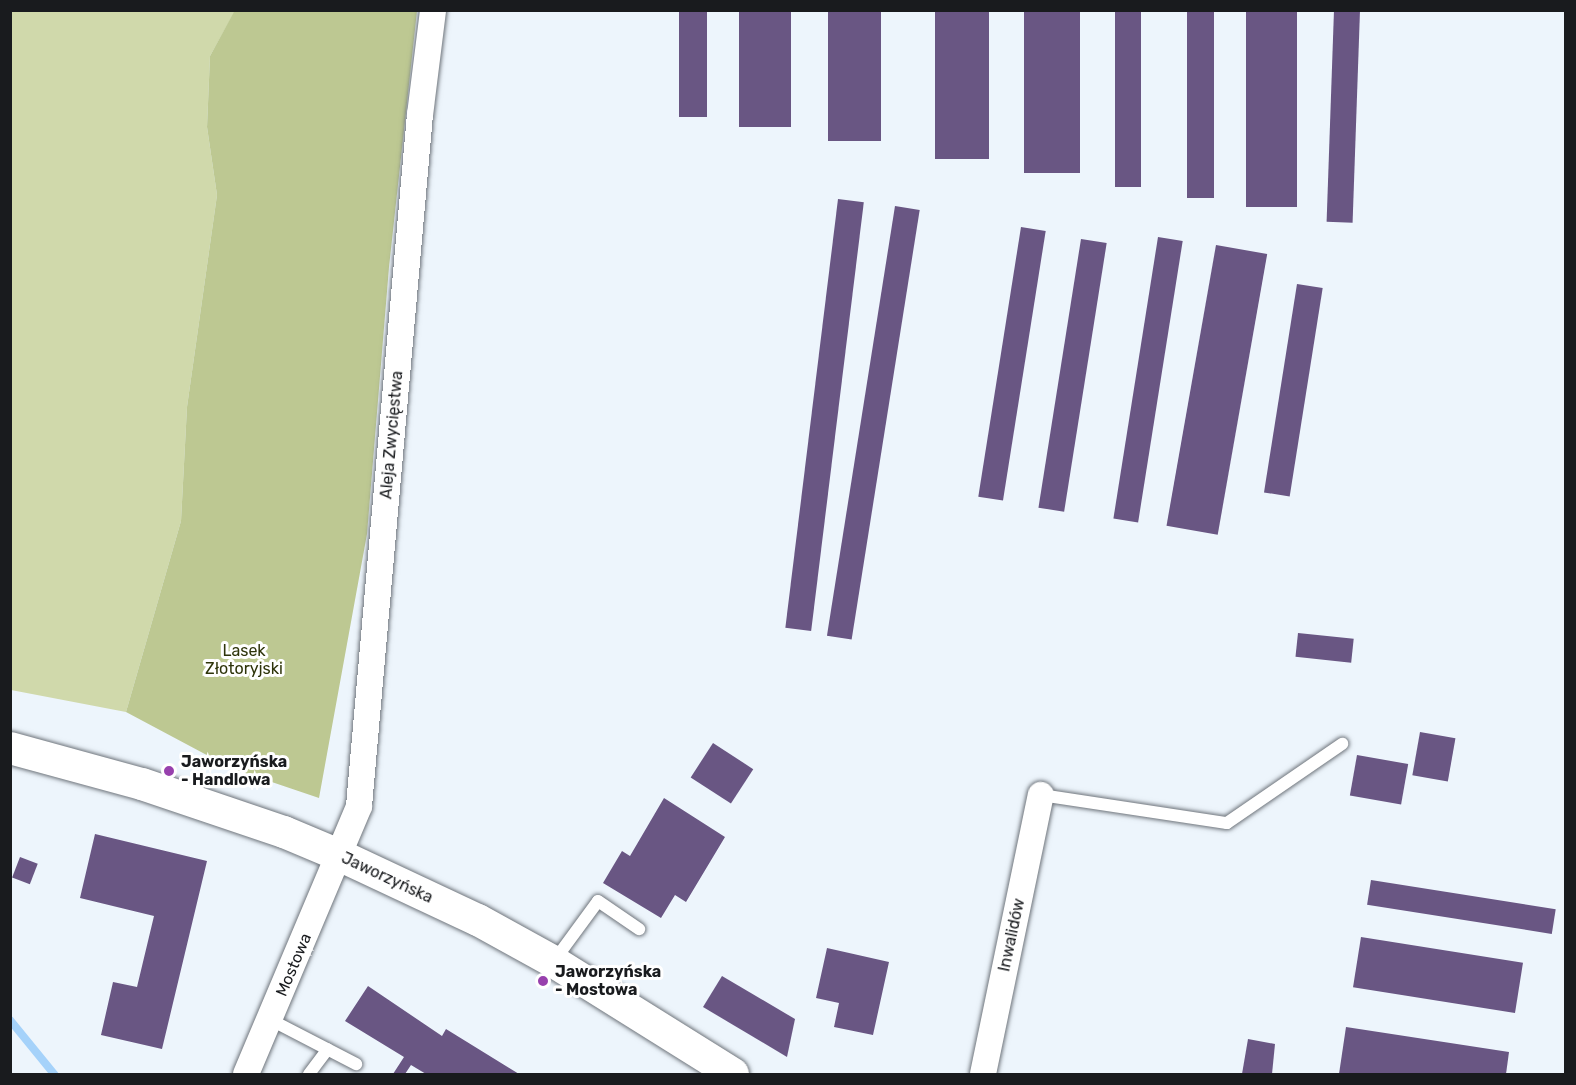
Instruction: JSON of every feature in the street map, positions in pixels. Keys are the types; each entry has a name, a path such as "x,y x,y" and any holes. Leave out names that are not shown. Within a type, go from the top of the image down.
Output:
{"street":[{"name":"Aleja Zwycięstwa","path":"339,855 360,806 420,115 433,10"},
{"name":"Jaworzyńska","path":"10,748 142,784 284,832 339,855 478,920 554,962 733,1074"},
{"name":"Inwalidów","path":"983,1074 1041,795"},
{"name":"Mostowa","path":"246,1074 271,1020 339,855"}],"lane":[{"path":"1041,795 1227,824 1342,744"},
{"path":"554,962 598,901 639,928"},
{"path":"271,1020 356,1064"},
{"path":"309,1074 328,1049"}],"green space":[{"name":"Lasek Złotoryjski","path":"235,10 417,11 389,267 367,534 319,798 233,769 126,712 181,521 187,407 217,195 207,127 210,56"},
{"path":"10,11 235,11 210,56 207,127 217,195 187,407 181,521 126,712 11,690"}],"building":[{"path":"679,10 707,10 707,117 679,117"},
{"path":"739,10 791,10 791,127 739,127"},
{"path":"828,10 881,10 881,141 828,141"},
{"path":"935,10 989,10 989,159 935,159"},
{"path":"1024,10 1080,10 1080,173 1024,173"},
{"path":"1115,10 1141,10 1141,187 1115,187"},
{"path":"1187,10 1214,10 1214,198 1187,198"},
{"path":"1246,10 1297,10 1297,207 1246,207"},
{"path":"1334,10 1360,11 1353,223 1327,222"},
{"path":"838,199 864,202 811,631 785,628"},
{"path":"895,206 920,210 852,640 827,636"},
{"path":"1021,227 1046,231 1003,501 978,497"},
{"path":"1158,237 1183,241 1138,522 1113,518"},
{"path":"1081,239 1107,243 1064,512 1038,508"},
{"path":"1216,245 1267,254 1218,535 1167,526"},
{"path":"1297,284 1323,288 1290,496 1264,492"},
{"path":"1298,633 1354,639 1351,663 1295,657"},
{"path":"1420,732 1455,738 1448,782 1412,775"},
{"path":"713,743 753,769 731,804 691,777"},
{"path":"1357,755 1408,764 1401,804 1350,795"},
{"path":"664,798 725,837 686,902 675,895 661,918 603,883 622,851 630,856"},
{"path":"95,834 207,861 162,1049 101,1035 113,982 137,987 154,916 80,898"},
{"path":"20,857 38,864 30,884 12,878"},
{"path":"1371,880 1556,909 1552,934 1367,905"},
{"path":"1361,937 1523,963 1515,1013 1353,987"},
{"path":"827,948 889,962 873,1035 834,1027 839,1003 816,998"},
{"path":"722,976 795,1019 787,1057 703,1007"},
{"path":"368,986 442,1036 446,1029 519,1074 426,1074 411,1065 405,1074 393,1074 404,1057 345,1021"},
{"path":"1346,1027 1509,1052 1506,1074 1339,1074"},
{"path":"1248,1039 1275,1044 1272,1074 1242,1074"}],"waterway":[{"path":"10,1020 54,1074"}],"place":[{"name":"Jaworzyńska - Handlowa","path":"169,771"},
{"name":"Jaworzyńska - Mostowa","path":"543,981"}]}
